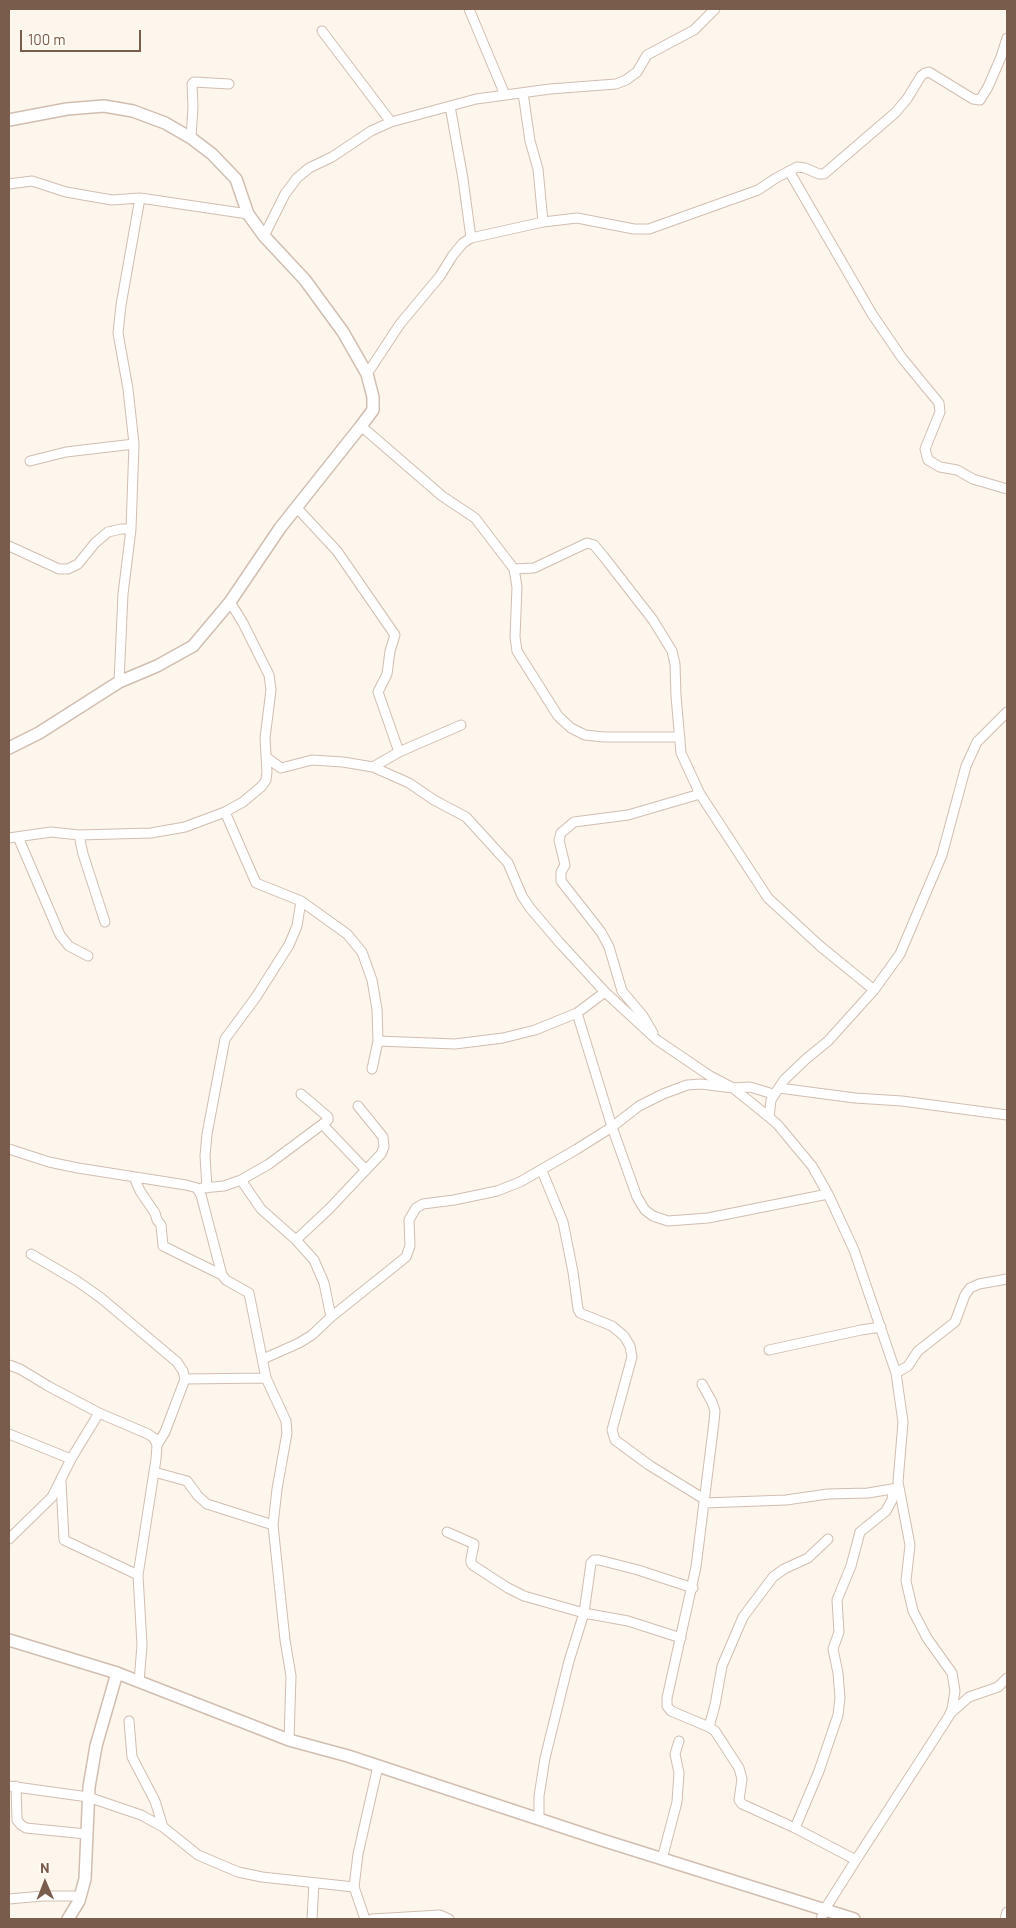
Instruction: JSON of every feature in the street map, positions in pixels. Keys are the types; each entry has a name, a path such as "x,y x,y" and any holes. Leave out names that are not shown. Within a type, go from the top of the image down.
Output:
{"street":[{"path":"469,9 505,95"},
{"path":"264,236 285,194 297,178 309,168 332,157 371,130 391,122 476,99 550,89 616,84 637,72 647,55 694,30 715,9"},
{"path":"322,31 391,122"},
{"path":"367,374 400,324 440,276 453,255 463,243 471,238 543,222 577,218 634,230 649,229 758,190 789,171 801,167 819,174 828,171 895,113 925,73 929,72 973,99 980,100 995,72 1007,38"},
{"path":"191,138 194,107 192,84 194,82 229,84"},
{"path":"523,94 530,140 538,169 543,222"},
{"path":"9,120 66,109 104,106 134,111 165,123 191,138 212,154 236,179 248,214 264,236 319,298 343,332 367,374 373,397 373,410 362,426 296,507 230,602 194,646 157,666 119,682 38,733 9,748"},
{"path":"450,106 464,179 471,238"},
{"path":"789,171 872,314 902,358 939,404 940,412 925,449 928,460 940,467 957,470 973,479 1007,489"},
{"path":"9,184 32,181 66,192 112,200 140,198 248,214"},
{"path":"119,682 123,594 131,529 134,444 128,390 118,333 121,305 140,198"},
{"path":"362,426 435,490 474,518 514,569 517,587 514,637 517,651 558,716 570,728 585,735 604,737 680,737"},
{"path":"30,461 66,452 134,444"},
{"path":"296,507 337,551 395,635 390,651 387,674 378,692 398,752"},
{"path":"9,546 59,569 68,569 78,564 95,543 108,532 131,529"},
{"path":"514,569 534,568 583,544 587,543 594,546 653,620 672,651 675,664 681,753 700,794 768,898 820,946 874,990"},
{"path":"88,956 69,946 60,936 13,837 51,832 79,835 151,833 185,828 226,812 243,802 262,786 266,780 267,758 265,738 271,690 269,675 243,623 230,602"},
{"path":"769,1117 776,1091 806,1059 828,1041 874,990 900,954 942,854 966,766 977,742 1007,712"},
{"path":"373,767 398,752 461,725"},
{"path":"267,758 281,768 312,760 343,762 373,767 409,783 434,800 466,817 508,863 522,896 530,908 605,992 657,1040 710,1076 733,1088 778,1125 812,1166 828,1194 854,1250 881,1327 896,1373 904,1422 896,1489 892,1500 886,1511 860,1532 851,1566 837,1600 839,1632 833,1649 838,1673 840,1705 823,1759 795,1828"},
{"path":"657,1040 643,1016 622,991 609,947 601,932 561,881 561,872 565,865 559,840 561,833 574,822 628,815 700,794"},
{"path":"226,812 256,883 301,901 347,934 362,952 372,980 376,1002 378,1041 372,1069"},
{"path":"79,835 83,854 105,922"},
{"path":"208,1188 205,1156 207,1134 225,1039 256,997 290,945 297,926 301,901"},
{"path":"378,1041 455,1044 535,1030 577,1013 605,992"},
{"path":"577,1013 612,1127 637,1197 653,1216 668,1221 708,1218 828,1194"},
{"path":"263,1359 312,1335 331,1316 406,1257 410,1246 409,1220 416,1208 423,1204 454,1200 497,1190 520,1182 542,1171 612,1127 640,1106 687,1085 701,1084 733,1088 750,1087 776,1091 902,1101 1007,1115"},
{"path":"9,1149 49,1162 78,1168 196,1188 224,1186 241,1180 269,1164 328,1120 328,1117 301,1094"},
{"path":"296,1240 381,1154 384,1147 383,1137 358,1106"},
{"path":"323,1125 366,1170"},
{"path":"542,1171 563,1222 574,1272 580,1313 612,1326 624,1336 630,1346 632,1357 612,1430 615,1440 704,1501 786,1500 828,1494 854,1494 896,1489"},
{"path":"134,1177 140,1191 162,1225 163,1246 222,1275"},
{"path":"241,1180 261,1209 296,1240 314,1260 324,1283 331,1316"},
{"path":"196,1188 201,1195 222,1275 226,1280 249,1293 266,1378 286,1421 287,1433 273,1525 291,1676 289,1740"},
{"path":"31,1254 101,1298 177,1362 183,1371 185,1379 166,1432 157,1445 138,1575 142,1645 139,1682"},
{"path":"896,1373 908,1366 918,1351 955,1322 970,1288 979,1284 1007,1279"},
{"path":"769,1350 881,1327"},
{"path":"9,1365 20,1369 99,1413 148,1434 154,1438 157,1445"},
{"path":"185,1379 266,1378"},
{"path":"702,1384 712,1402 715,1415 693,1588 680,1638 667,1698 667,1706 671,1711 715,1731 739,1768 742,1779 740,1803 795,1828 856,1860"},
{"path":"9,1539 52,1497 99,1413"},
{"path":"9,1434 72,1459"},
{"path":"154,1472 187,1480 206,1504 273,1525"},
{"path":"60,1481 64,1540 138,1575"},
{"path":"823,1914 948,1716 955,1698 953,1676 950,1669 927,1638 913,1610 905,1577 910,1545 896,1489"},
{"path":"447,1532 472,1542 475,1547 471,1563 508,1588 524,1596 584,1613 628,1621 680,1638"},
{"path":"709,1727 722,1666 743,1617 773,1577 784,1569 808,1558 828,1539"},
{"path":"539,1819 539,1796 547,1751 566,1670 584,1613 591,1563 594,1560 638,1570 693,1588"},
{"path":"9,1640 117,1673 289,1740 348,1756 662,1858 823,1914 854,1919"},
{"path":"68,1919 80,1896 86,1879 88,1796 96,1746 117,1673"},
{"path":"948,1716 969,1697 998,1687 1007,1678"},
{"path":"129,1721 132,1757 155,1801 163,1827"},
{"path":"662,1858 678,1802 679,1773 676,1754 679,1742"},
{"path":"365,1919 354,1887 358,1854 378,1766"},
{"path":"86,1834 26,1828 21,1825 17,1820 12,1786 88,1796 142,1815 163,1827 198,1855 238,1872 262,1878 354,1887"},
{"path":"312,1919 314,1883"},
{"path":"9,1899 43,1896 80,1896"},
{"path":"1004,1919 1007,1912"},
{"path":"372,1919 440,1915 449,1919"}]}
